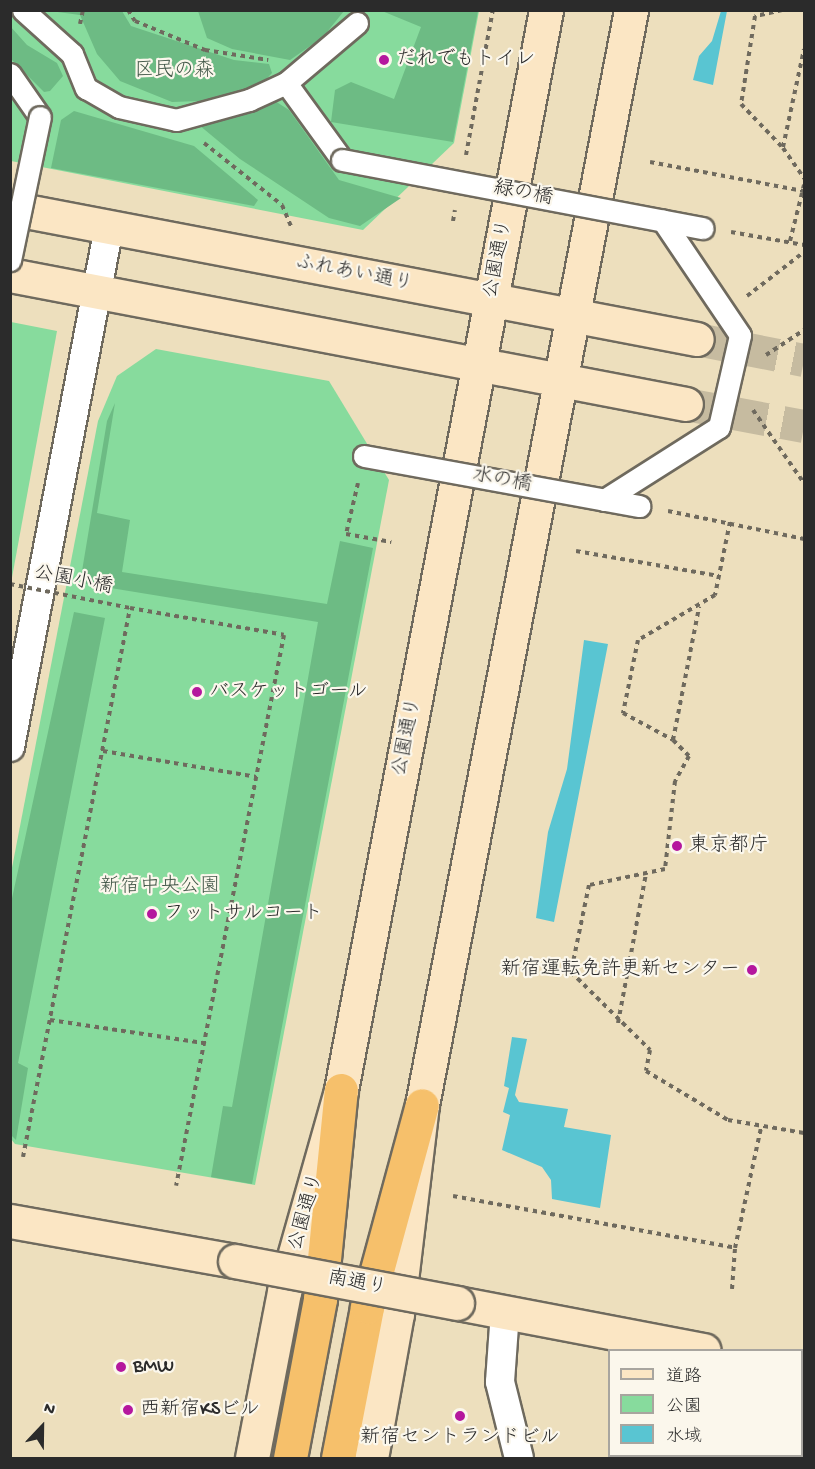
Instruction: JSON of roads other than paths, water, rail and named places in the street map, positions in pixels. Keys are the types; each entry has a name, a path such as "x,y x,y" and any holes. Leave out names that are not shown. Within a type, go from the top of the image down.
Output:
{"highway":[{"path":"290,1458 320,1299 341,1090"},
{"path":"338,1458 367,1307 422,1105"}],"main road":[{"name":"公園通り","path":"252,1458 284,1292 341,1090 546,10"},
{"path":"371,1458 398,1314 422,1105 631,10"},
{"name":"ふれあい通り","path":"10,208 697,339"},
{"path":"10,274 686,404"},
{"name":"南通り","path":"10,1221 699,1349"}],"street":[{"path":"23,10 72,54 86,88 119,107 176,120 249,100 286,83 357,23"},
{"path":"10,74 40,117 10,260"},
{"name":"緑の橋","path":"286,83 342,160 703,228"},
{"path":"604,500 719,427 740,335 663,221"},
{"path":"10,747 110,227"},
{"name":"水の橋","path":"364,456 640,506"},
{"path":"505,1312 500,1382 519,1458"}],"water":[{"path":"721,11 727,11 713,85 693,80 699,56 712,41"},
{"path":"584,640 608,644 554,922 536,918 548,832 567,769"},
{"path":"512,1037 527,1039 515,1095 519,1102 568,1109 564,1127 611,1135 600,1208 552,1199 551,1180 542,1167 502,1150 510,1115 503,1112 509,1088 504,1086"}],"tunnel":[{"path":"697,339 804,360"},
{"path":"686,404 804,426"}],"place":[{"name":"だれでもトイレ","path":"384,60"},
{"name":"バスケットゴール","path":"197,692"},
{"name":"東京都庁","path":"677,846"},
{"name":"フットサルコート","path":"152,914"},
{"name":"新宿運転免許更新センター","path":"752,970"},
{"name":"BMW","path":"121,1367"},
{"name":"西新宿KSビル","path":"128,1410"},
{"name":"新宿セントランドビル","path":"460,1416"}],"park label":[{"name":"区民の森","path":"174,71"},
{"name":"新宿中央公園","path":"160,887"}]}
